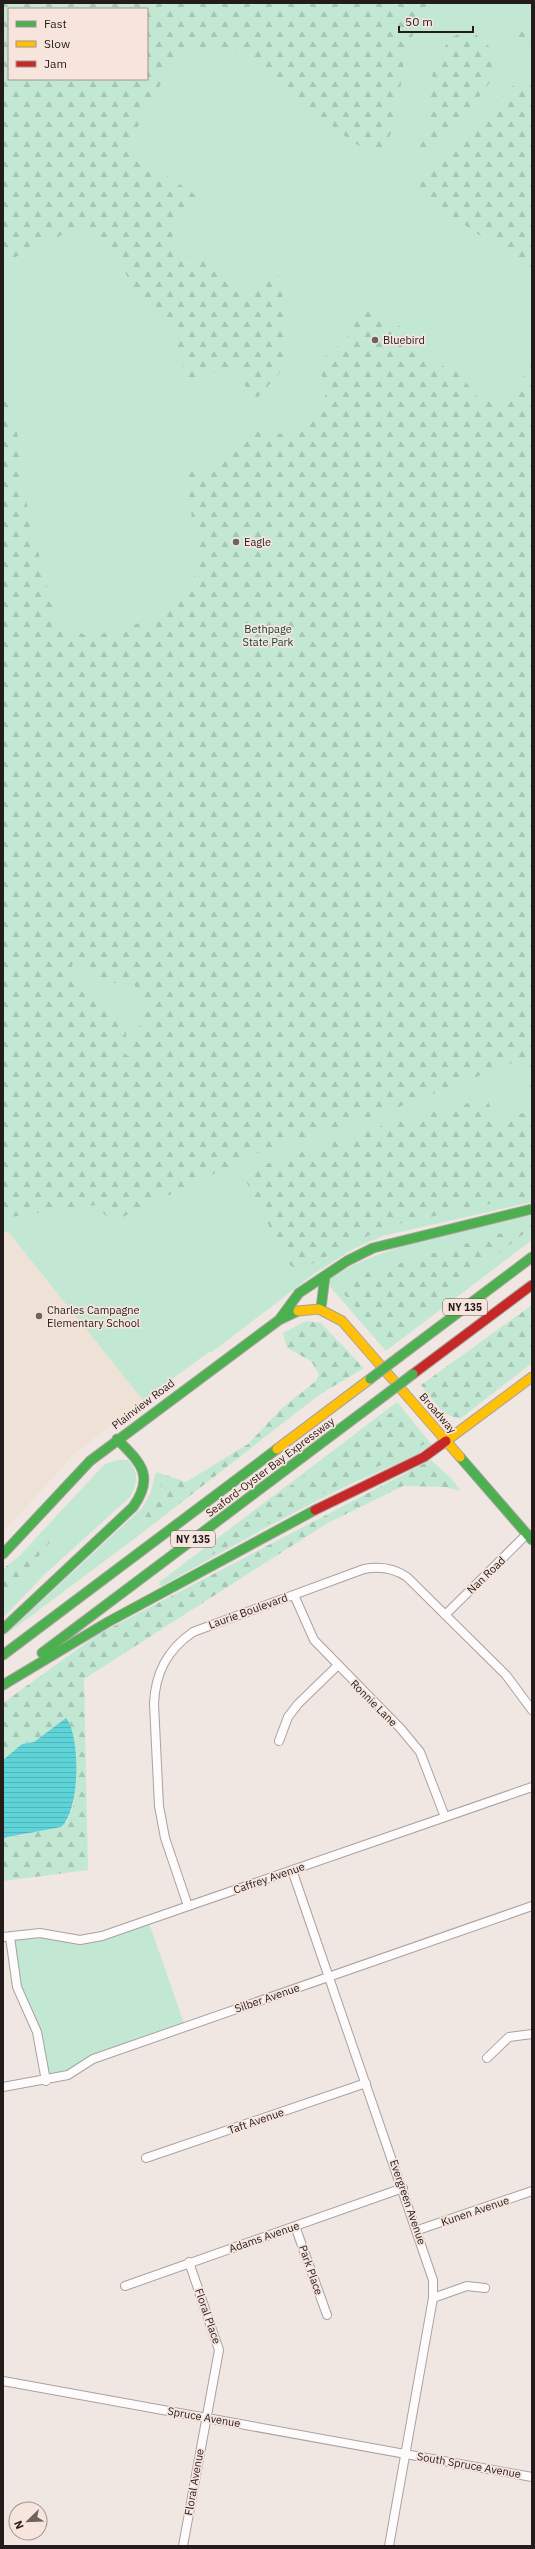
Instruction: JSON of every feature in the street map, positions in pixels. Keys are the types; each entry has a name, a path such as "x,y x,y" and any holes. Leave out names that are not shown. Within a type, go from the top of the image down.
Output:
{"main road":[{"path":"279,1320 299,1293 346,1260 385,1244 532,1209"},
{"name":"Seaford-Oyster Bay Expressway","path":"3,1655 532,1258"},
{"path":"320,1308 325,1276"},
{"name":"Seaford-Oyster Bay Expressway","path":"3,1684 532,1285"},
{"name":"Plainview Road","path":"3,1554 90,1461 117,1439 279,1320 300,1309 320,1308"},
{"name":"Broadway","path":"320,1308 333,1313 342,1321 529,1537"},
{"path":"3,1684 108,1622 280,1527 424,1457 532,1377"},
{"path":"3,1629 133,1507 142,1496 146,1482 143,1468 117,1439"}],"street":[{"name":"Nan Road","path":"445,1615 529,1537"},
{"name":"Laurie Boulevard","path":"188,1906 165,1838 159,1806 154,1704 157,1678 172,1650 193,1632 364,1569 384,1568 399,1572 407,1577 506,1675 532,1710"},
{"name":"Ronnie Lane","path":"294,1595 314,1640 337,1666 401,1729 420,1752 445,1817"},
{"path":"279,1742 288,1717 298,1704 337,1666"},
{"name":"Caffrey Avenue","path":"7,1937 40,1933 88,1940 532,1787"},
{"name":"Evergreen Avenue","path":"292,1870 418,2230 433,2280 433,2298 389,2546"},
{"name":"Silber Avenue","path":"3,2087 46,2081 68,2075 93,2059 532,1906"},
{"path":"7,1937 18,1987 37,2032 46,2081"},
{"path":"487,2058 509,2037 532,2034"},
{"name":"Taft Avenue","path":"146,2158 366,2083"},
{"name":"Adams Avenue","path":"125,2286 189,2262 403,2188"},
{"name":"Kunen Avenue","path":"418,2230 532,2191"},
{"name":"Park Place","path":"295,2226 327,2315"},
{"name":"Floral Place","path":"189,2262 218,2345 206,2418"},
{"path":"433,2298 467,2286 485,2288"},
{"name":"Spruce Avenue","path":"3,2381 405,2454"},
{"name":"Floral Avenue","path":"183,2546 206,2418"},
{"name":"South Spruce Avenue","path":"405,2454 532,2477"}],"shaded area":[{"name":"Charles Campagne Elementary School","path":"3,1232 7,1232 143,1400 74,1454 3,1532"}],"green space":[{"name":"Bethpage State Park","path":"3,3 532,3 532,1191 443,1214 532,1195 532,1202 383,1236 353,1249 314,1274 212,1352 209,1352 143,1400 8,1232 3,1232"},
{"path":"3,3 433,3 438,6 418,23 405,53 397,114 387,144 374,155 351,141 258,64 227,47 195,49 171,65 130,141 145,161 197,196 170,221 175,252 220,266 248,295 261,281 266,278 277,276 289,282 281,299 289,310 283,330 288,346 284,362 279,374 257,398 240,381 244,366 227,375 214,372 195,387 188,379 165,314 131,285 118,256 101,237 82,232 62,235 3,263"},
{"path":"515,24 532,33 532,47 511,35"},
{"path":"470,29 494,51 496,74 478,98 408,173 429,127 433,67 450,38"},
{"path":"528,80 532,82 532,271 415,191 417,188 414,185 515,84"},
{"path":"364,308 386,316 404,330 402,348 459,373 477,397 495,401 516,390 532,363 532,1099 522,1059 391,1110 262,1151 112,1222 95,1205 3,1218 3,393 16,423 26,500 45,580 58,622 87,636 125,629 157,615 181,600 194,579 195,541 186,472 223,463 255,423 263,423 271,430 282,434 299,432 306,428 321,406 328,390 317,364 348,337 355,316","holes":["73,963 109,984 129,981 136,988 140,997 142,1006 139,1027 128,1056 121,1050 126,1034 123,1024 110,1011 84,992 76,984 70,975"]},
{"path":"487,1098 495,1122 532,1110 532,1195 388,1226 297,1271 288,1263 246,1181 247,1170 394,1122"},
{"path":"532,1215 532,1240 386,1351 331,1288 328,1280 350,1267 399,1247"},
{"path":"532,1224 532,1227 388,1341 341,1291 356,1276"},
{"path":"532,1305 532,1363 460,1419 443,1413 421,1385"},
{"path":"306,1321 321,1323 364,1368 319,1395 137,1537 151,1504 166,1499 156,1472 186,1482 248,1444 282,1408 316,1381 319,1374 311,1361 287,1348 283,1333"},
{"path":"397,1402 432,1445 409,1458 336,1491 248,1537 162,1586 159,1585 161,1581"},
{"path":"397,1408 425,1444 333,1488 199,1562 208,1546"},
{"path":"117,1460 128,1460 136,1474 136,1483 130,1497 44,1575 3,1618 3,1591 24,1574 73,1513 20,1555 105,1464"},
{"path":"431,1460 451,1478 461,1491 445,1487 403,1486 326,1524 84,1679 88,1870 3,1881 3,1838 20,1836 67,1822 74,1803 49,1732 34,1742 22,1744 3,1760 3,1703 97,1635"},
{"path":"156,1472 166,1499 151,1504 137,1537 4,1636 142,1508 150,1494"},
{"path":"75,1511 24,1574 3,1591 3,1569"},
{"path":"148,1920 185,2026 46,2081 43,2056 22,2001 10,1937 40,1933 80,1940"}],"water":[{"path":"66,1718 71,1727 76,1756 75,1791 72,1806 67,1819 61,1827 3,1838 3,1760 22,1744 34,1742"}],"traffic: fast":[{"path":"279,1320 299,1293 347,1261 373,1248 532,1209"},
{"path":"399,1357 532,1257"},
{"path":"321,1308 325,1276"},
{"path":"3,1554 90,1461 279,1320 298,1311"},
{"path":"370,1379 399,1357"},
{"path":"384,1396 413,1374"},
{"path":"42,1653 384,1396"},
{"path":"3,1629 133,1507 140,1496 144,1478 142,1470 133,1455 117,1439"},
{"path":"3,1655 277,1449"},
{"path":"460,1457 532,1540"},
{"path":"3,1685 108,1622 315,1510"}],"traffic: slow":[{"path":"298,1311 319,1309 342,1321 460,1457"},
{"path":"446,1441 532,1377"},
{"path":"277,1449 370,1379"}],"traffic: jam":[{"path":"413,1374 532,1285"},
{"path":"315,1510 424,1457 446,1441"}],"place":[{"name":"Bluebird","path":"375,340"},
{"name":"Eagle","path":"236,542"},
{"name":"Charles Campagne Elementary School","path":"39,1316"}]}
